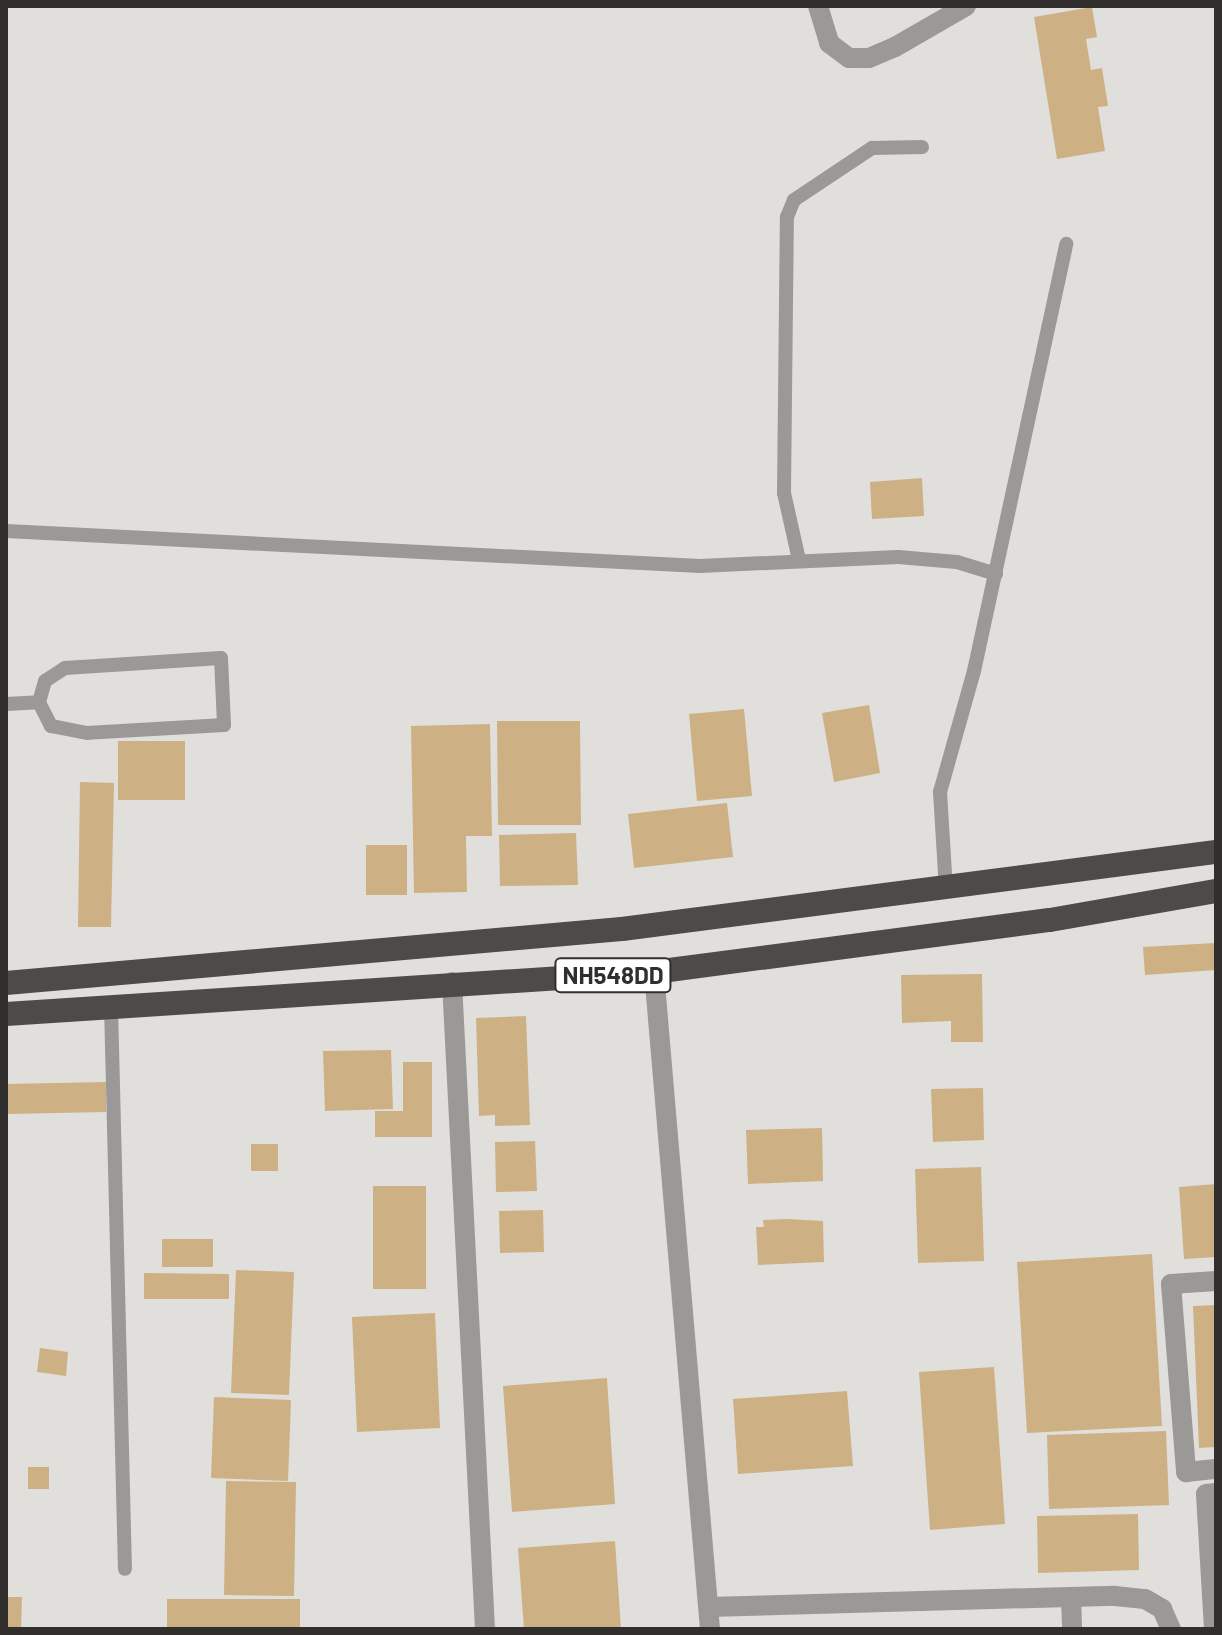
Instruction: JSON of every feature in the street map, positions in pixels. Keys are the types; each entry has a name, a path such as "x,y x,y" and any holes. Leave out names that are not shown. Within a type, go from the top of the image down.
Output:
{"highway":[{"name":"NH548DD","path":"6,983 622,929 698,915 946,890 1216,852"},
{"name":"NH548DD","path":"6,1014 452,982 654,972 1050,920 1216,891"}],"street":[{"path":"818,6 829,43 849,58 869,58 966,6"},
{"path":"654,972 710,1629"},
{"path":"452,982 485,1629"},
{"path":"1216,1281 1171,1284 1186,1472 1216,1469"},
{"path":"1214,1629 1206,1494 1216,1493"},
{"path":"709,1607 1071,1597 1145,1599 1162,1609 1171,1629"},
{"path":"1071,1597 1072,1629"}],"lane":[{"path":"799,560 784,493 787,217 794,200 872,148 922,147"},
{"path":"946,890 940,792 996,574 1017,455 1066,244"},
{"path":"6,531 700,566 898,557 957,562 996,574"},
{"path":"221,658 224,725 87,733 51,726 39,702 45,681 65,668 221,658"},
{"path":"6,704 39,702"},
{"path":"111,1006 125,1569"}],"building":[{"path":"1092,7 1097,37 1086,39 1091,70 1102,68 1108,106 1098,107 1105,151 1057,159 1034,17"},
{"path":"922,478 924,516 872,519 870,482"},
{"path":"869,705 880,773 834,782 822,713"},
{"path":"744,709 752,796 697,801 689,714"},
{"path":"497,721 580,721 581,825 498,825"},
{"path":"490,724 492,836 466,836 467,892 414,893 411,726"},
{"path":"118,741 185,741 185,800 118,800"},
{"path":"80,782 114,783 111,927 78,927"},
{"path":"727,803 733,857 634,868 628,814"},
{"path":"576,833 578,885 500,886 499,835"},
{"path":"366,845 407,845 407,895 366,895"},
{"path":"1215,943 1216,970 1145,975 1143,947"},
{"path":"982,974 983,1042 951,1042 951,1021 902,1023 901,975"},
{"path":"526,1016 530,1125 495,1126 495,1115 479,1116 476,1018"},
{"path":"391,1050 393,1109 325,1111 323,1051"},
{"path":"403,1062 432,1062 432,1137 375,1137 375,1111 403,1111"},
{"path":"106,1082 106,1112 6,1114 6,1084"},
{"path":"983,1088 984,1140 933,1142 931,1089"},
{"path":"822,1128 823,1181 748,1184 746,1130"},
{"path":"535,1141 537,1191 496,1192 495,1142"},
{"path":"251,1144 278,1144 278,1171 251,1171"},
{"path":"981,1167 984,1261 918,1263 915,1169"},
{"path":"1216,1184 1216,1257 1184,1259 1179,1187"},
{"path":"373,1186 426,1186 426,1289 373,1289"},
{"path":"543,1210 544,1252 500,1253 499,1211"},
{"path":"763,1220 823,1221 824,1262 758,1265 756,1227 764,1227"},
{"path":"162,1239 213,1239 213,1267 162,1267"},
{"path":"1152,1254 1162,1426 1027,1433 1017,1262"},
{"path":"236,1270 294,1272 289,1395 231,1393"},
{"path":"144,1273 229,1274 229,1299 144,1299"},
{"path":"1216,1305 1216,1447 1199,1448 1193,1306"},
{"path":"435,1313 440,1428 357,1432 352,1317"},
{"path":"40,1348 68,1352 66,1376 37,1372"},
{"path":"994,1367 1005,1524 930,1530 919,1372"},
{"path":"607,1378 615,1504 512,1512 503,1386"},
{"path":"847,1391 853,1466 738,1474 733,1399"},
{"path":"214,1397 291,1400 288,1481 211,1478"},
{"path":"1166,1431 1169,1505 1049,1509 1047,1435"},
{"path":"28,1467 49,1467 49,1489 28,1489"},
{"path":"226,1481 296,1482 294,1596 224,1595"},
{"path":"1138,1514 1139,1570 1038,1573 1037,1516"},
{"path":"615,1541 621,1629 524,1629 518,1548"},
{"path":"6,1597 22,1597 21,1629 6,1629"},
{"path":"167,1599 300,1599 300,1629 167,1629"}]}
